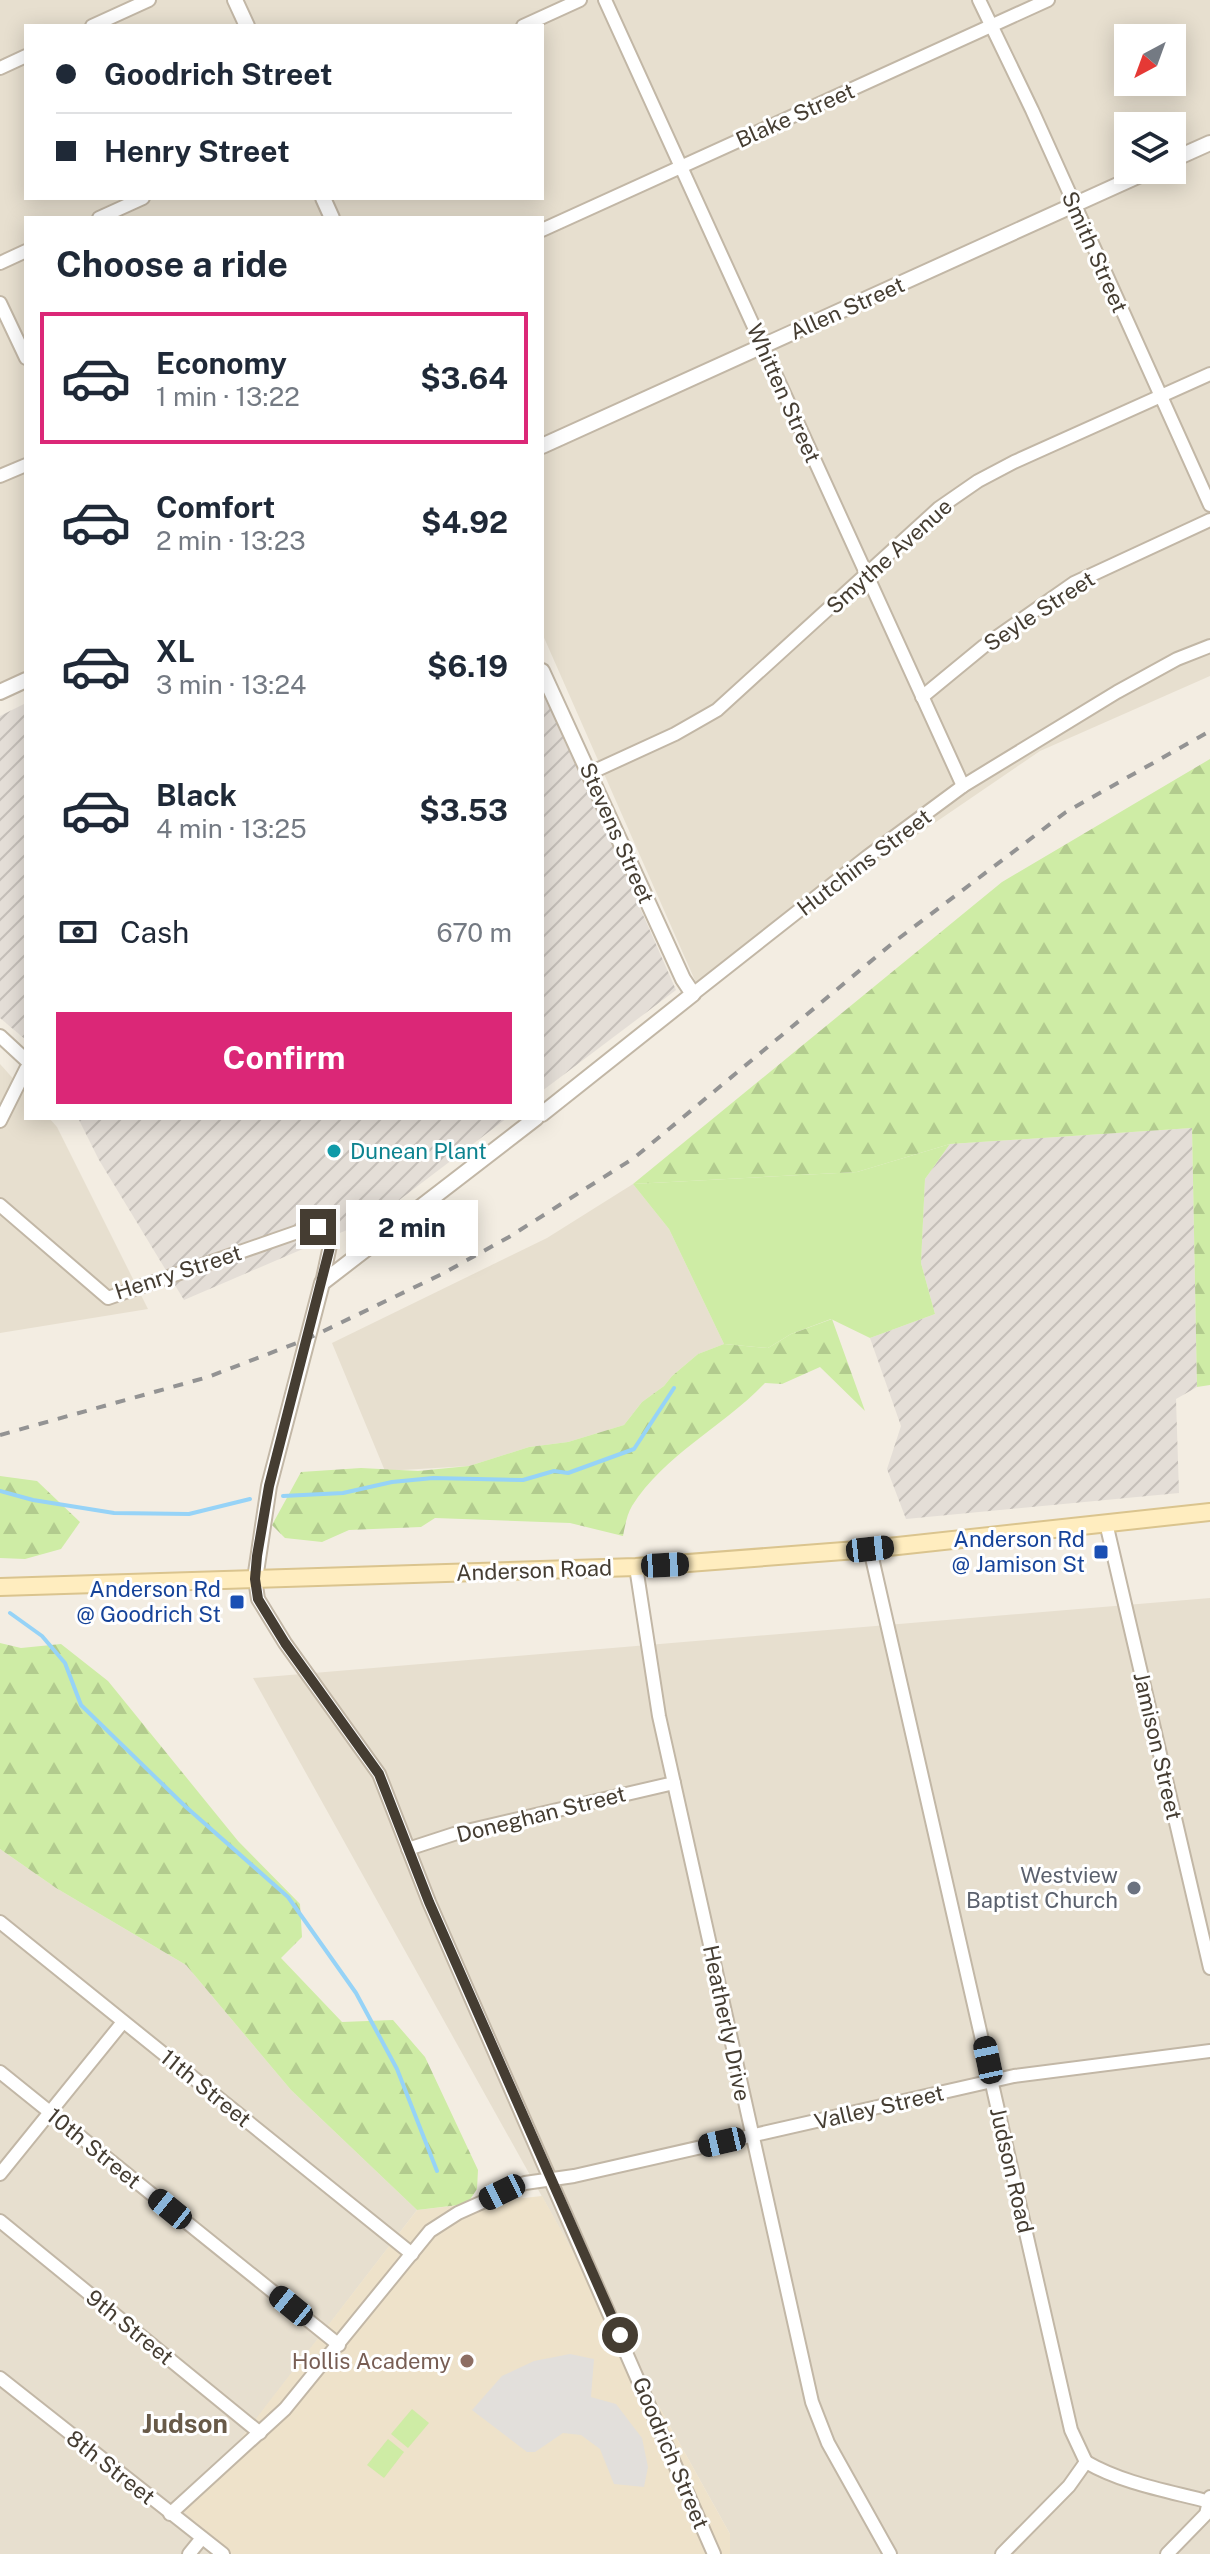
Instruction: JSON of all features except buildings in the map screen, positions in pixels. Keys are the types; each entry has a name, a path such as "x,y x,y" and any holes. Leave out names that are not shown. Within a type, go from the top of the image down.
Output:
{"main road":[{"name":"Anderson Road","path":"0,1587 636,1567 870,1549 1210,1512"}],"street":[{"path":"96,24 149,0"},
{"path":"235,0 246,24"},
{"path":"527,24 580,0"},
{"name":"Whitten Street","path":"605,0 722,251 762,346 963,786"},
{"name":"Smith Street","path":"979,0 1032,110 1210,505"},
{"name":"Blake Street","path":"544,229 1048,0"},
{"path":"0,68 24,57"},
{"path":"1186,154 1210,143"},
{"name":"Allen Street","path":"544,445 1120,184"},
{"path":"103,216 139,200"},
{"path":"0,263 24,252"},
{"path":"0,303 24,354"},
{"name":"Smythe Avenue","path":"590,773 675,734 717,710 939,508 978,481 1210,374"},
{"path":"0,476 24,466"},
{"name":"Seyle Street","path":"922,697 984,646 1074,583 1210,520"},
{"name":"Hutchins Street","path":"544,1112 867,857 963,786 1117,692 1177,659 1210,646"},
{"name":"Stevens Street","path":"544,675 683,979 693,994"},
{"path":"0,692 24,681"},
{"path":"0,1036 24,1058"},
{"path":"0,1121 24,1073"},
{"path":"255,1579 269,1486 322,1283 533,1120"},
{"name":"Henry Street","path":"0,1205 108,1298 318,1227 330,1229 332,1236 322,1283"},
{"name":"Jamison Street","path":"1106,1523 1210,1968"},
{"name":"Judson Road","path":"870,1549 1071,2430 1086,2462"},
{"name":"Heatherly Drive","path":"636,1567 659,1716 817,2419 890,2554"},
{"name":"Goodrich Street","path":"255,1579 258,1599 285,1643 372,1760 385,1785 408,1849 714,2554"},
{"name":"Doneghan Street","path":"408,1849 454,1834 674,1783"},
{"name":"11th Street","path":"0,1922 412,2254"},
{"path":"0,2174 123,2022"},
{"name":"Valley Street","path":"170,2514 285,2409 424,2237 458,2213 525,2183 574,2176 992,2081 1210,2051"},
{"name":"10th Street","path":"0,2072 339,2345"},
{"name":"9th Street","path":"0,2221 260,2433"},
{"name":"8th Street","path":"0,2378 223,2554"},
{"path":"1002,2554 1069,2486 1086,2462 1162,2491 1210,2500 1206,2514 1167,2554"},
{"path":"189,2554 202,2538"}],"shaded area":[{"path":"0,0 1210,0 1210,676 1040,751 697,985 544,638 544,216 24,216 24,680 0,692"},
{"path":"544,689 676,990 544,1089"},
{"path":"24,704 24,1038 0,1018 0,716"},
{"path":"0,1064 24,1091 24,1120 51,1120 57,1127 148,1309 0,1333"},
{"path":"79,1120 504,1120 377,1217 184,1300 99,1160"},
{"path":"1192,1128 1197,1387 1176,1399 1179,1493 906,1519 887,1469 901,1426 870,1338 935,1314 921,1263 925,1179 950,1144"},
{"path":"633,1184 669,1229 724,1344 698,1354 642,1402 624,1425 568,1442 529,1447 469,1466 385,1471 332,1343 547,1238"},
{"path":"1210,1598 1210,2554 730,2554 730,2534 253,1678"},
{"path":"0,1849 56,1888 186,1965 291,2090 417,2210 185,2512 232,2554 0,2554"},
{"name":"Hollis Academy","path":"542,2196 730,2534 730,2554 232,2554 184,2512 417,2210"},
{"path":"570,2354 594,2359 591,2397 616,2404 642,2438 648,2467 644,2487 614,2484 600,2449 581,2435 563,2433 535,2452 527,2452 472,2410 502,2376 534,2361"}],"green space":[{"path":"1210,759 1210,1385 1197,1387 1192,1128 950,1144 857,1172 633,1184 1002,882"},
{"path":"950,1144 925,1179 921,1263 935,1314 870,1338 831,1319 791,1334 768,1348 724,1344 669,1229 633,1184 857,1172"},
{"path":"832,1319 865,1411 820,1367 782,1384 765,1383 660,1471 632,1506 623,1536 570,1523 435,1518 421,1527 349,1530 322,1542 285,1538 272,1525 301,1472 361,1468 418,1471 469,1466 529,1447 568,1442 624,1425 642,1402 698,1354 724,1344 768,1348 791,1334"},
{"path":"0,1476 37,1481 80,1522 61,1549 25,1559 0,1558"},
{"path":"0,1643 21,1648 61,1644 108,1681 238,1841 300,1904 302,1937 281,1958 342,2022 393,2020 425,2057 478,2170 477,2189 467,2204 417,2210 291,2090 186,1965 56,1888 0,1849"},
{"path":"412,2409 429,2423 408,2448 391,2434"},
{"path":"388,2439 404,2452 384,2478 367,2465"}],"waterway":[{"path":"283,1496 343,1493 392,1482 433,1478 523,1480 554,1471 568,1473 634,1449 674,1388"},
{"path":"0,1491 33,1500 114,1513 189,1514 250,1499"},
{"path":"10,1613 42,1636 65,1663 81,1705 186,1807 288,1897 356,1993 397,2069 437,2171"}],"railway":[{"path":"0,1435 208,1377 307,1339 442,1274 509,1237 634,1158 894,942 1066,812 1210,731"}],"place":[{"name":"Dunean Plant","path":"334,1151"},
{"name":"Anderson Rd @ Jamison St","path":"1101,1552"},
{"name":"Anderson Rd @ Goodrich St","path":"237,1602"},
{"name":"Westview Baptist Church","path":"1134,1888"},
{"name":"Hollis Academy","path":"467,2361"}],"district":[{"name":"Judson","path":"185,2424"}],"route":[{"path":"318,1227 330,1229 332,1236 269,1486 257,1556 255,1579 258,1599 285,1643 372,1760 385,1785 429,1902 620,2335"}]}
